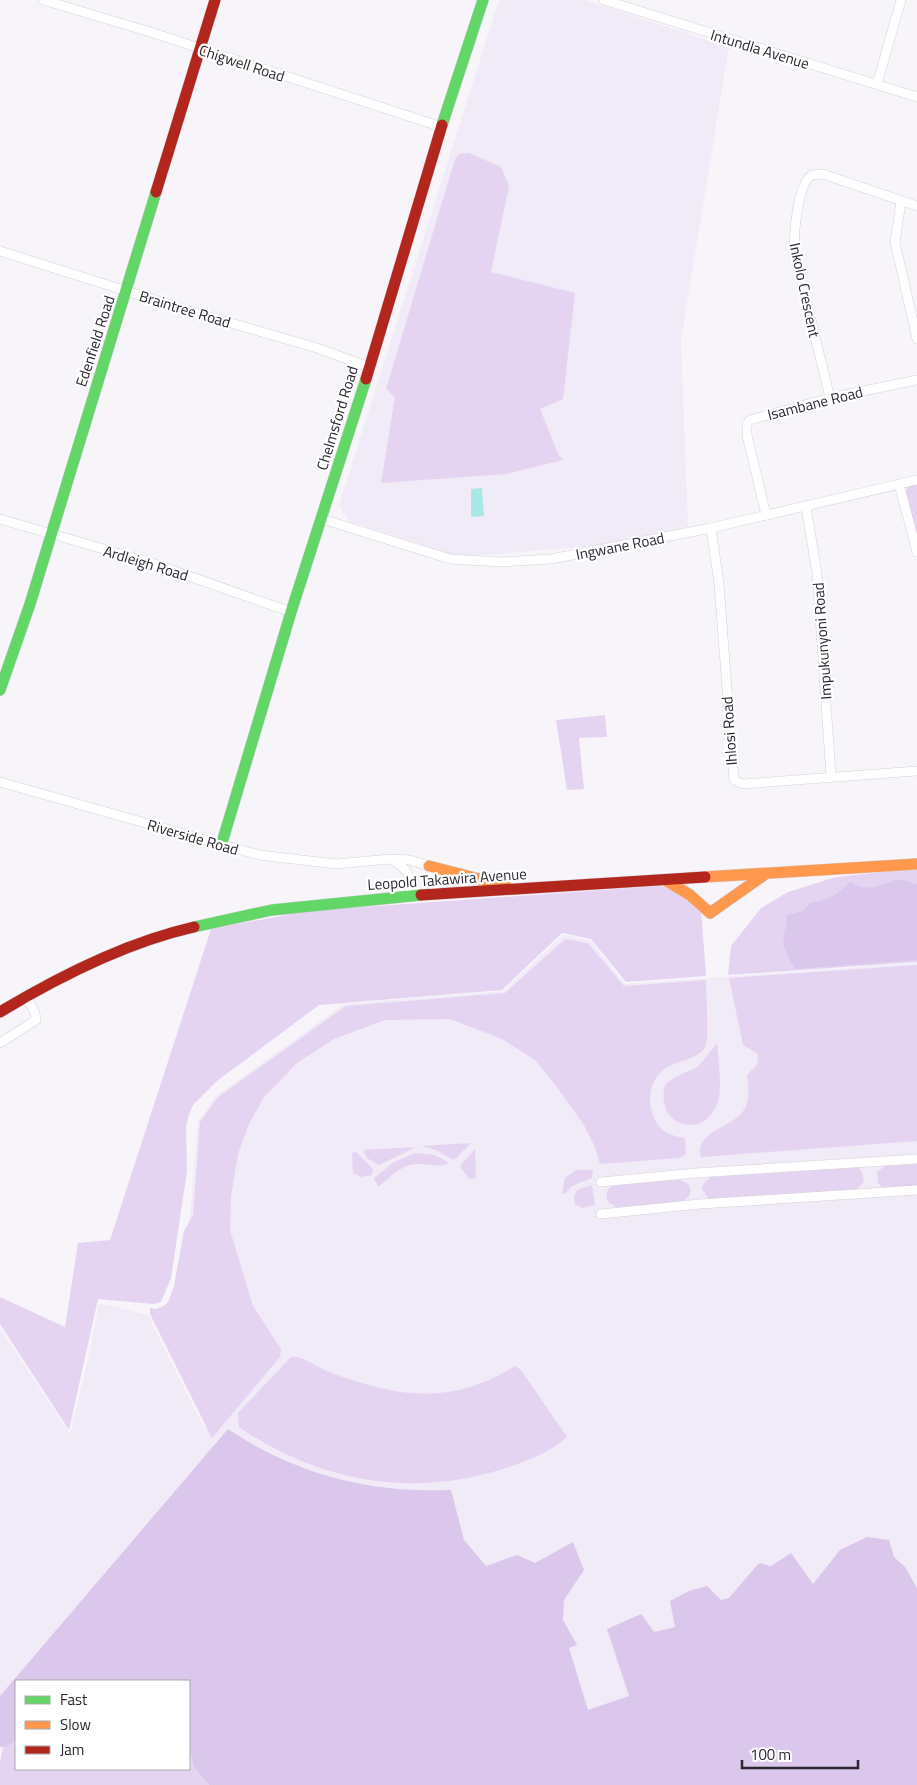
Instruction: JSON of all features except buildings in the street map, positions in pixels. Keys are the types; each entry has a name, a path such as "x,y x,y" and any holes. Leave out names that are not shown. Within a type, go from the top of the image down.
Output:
{"main road":[{"name":"Edenfield Road","path":"0,690 30,604 215,0"},
{"name":"Chelmsford Road","path":"221,846 291,612 322,519 442,127 483,0"},
{"name":"Leopold Takawira Avenue","path":"0,1012 26,996 103,958 181,930 272,910 513,888 667,881 917,864"},
{"path":"429,866 513,888"},
{"path":"667,881 690,895 710,913 766,873"}],"street":[{"name":"Chigwell Road","path":"42,0 156,34 442,127"},
{"name":"Intundla Avenue","path":"604,0 917,98"},
{"path":"636,10 639,0"},
{"path":"877,84 901,0"},
{"name":"Inkolo Crescent","path":"830,398 795,255 793,239 805,183 812,175 823,174 917,206"},
{"path":"901,202 895,242 917,338"},
{"name":"Braintree Road","path":"0,251 317,348 369,367"},
{"name":"Isambane Road","path":"766,515 746,434 747,424 754,418 830,398 917,380"},
{"name":"Ingwane Road","path":"322,519 438,556 466,561 501,562 577,555 711,528 917,480"},
{"path":"899,484 917,552"},
{"name":"Impukunyoni Road","path":"806,506 817,573 831,776"},
{"name":"Ardleigh Road","path":"0,519 152,563 291,612"},
{"name":"Ihlosi Road","path":"711,528 719,584 732,777 739,784 917,771"},
{"name":"Riverside Road","path":"0,782 221,846 259,855 318,864 363,863 390,859 410,860 429,866"},
{"path":"390,859 405,867 409,873 410,896"},
{"path":"429,866 436,879 436,894"},
{"path":"0,1043 36,1020 35,1013 26,996"},
{"path":"601,1182 696,1173 917,1159"},
{"path":"601,1214 709,1203 917,1190"}],"shaded area":[{"path":"499,0 585,0 729,47 681,340 688,527 593,546 459,557 349,521 339,505"},
{"path":"469,153 501,167 509,186 491,272 575,293 563,399 540,409 558,454 563,460 506,474 381,483 395,397 386,389 454,162 459,154"},
{"path":"917,482 917,540 904,495 908,486"},
{"path":"605,715 607,737 579,738 584,789 567,790 556,720"},
{"path":"917,868 917,962 728,975 731,946 761,908 788,892 836,877"},
{"path":"897,879 917,884 917,960 795,969 786,952 783,939 787,923 786,915 803,911 810,903 822,901 832,896 850,882 868,888"},
{"path":"659,886 674,888 701,909 706,976 626,982 591,939 562,933 502,990 319,1005 217,1081 193,1105 186,1126 187,1171 171,1278 161,1302 153,1304 98,1299 69,1430 0,1324 0,1297 65,1327 78,1243 110,1240 211,929 307,911"},
{"path":"563,935 590,940 625,984 917,963 917,1785 238,1645 15,1680 0,1752 0,1328 70,1434 99,1303 148,1315 205,1429 186,1261 198,1121 216,1096 344,1004 503,991"},
{"path":"565,939 588,943 624,986 706,980 706,1045 698,1054 661,1072 653,1084 650,1098 654,1119 660,1128 667,1133 685,1138 686,1154 679,1158 600,1164 594,1145 584,1125 535,1060 502,1039 450,1019 385,1020 334,1039 297,1063 264,1097 249,1124 238,1154 231,1196 230,1230 253,1306 281,1349 280,1357 212,1438 150,1314 150,1308 156,1309 168,1302 174,1286 184,1231 193,1215 200,1122 218,1097 346,1006 505,993"},
{"path":"917,965 917,1141 701,1157 700,1148 704,1140 734,1119 746,1106 748,1095 747,1075 757,1065 758,1054 743,1045 729,978"},
{"path":"717,1043 720,1090 713,1111 705,1120 695,1125 684,1124 675,1120 667,1112 664,1100 665,1085 675,1077 698,1067"},
{"path":"471,1143 454,1160 436,1150 421,1146"},
{"path":"416,1147 379,1165 367,1158 363,1150"},
{"path":"475,1149 476,1178 469,1179 460,1166"},
{"path":"356,1152 373,1169 372,1175 361,1177 353,1173 352,1153"},
{"path":"415,1153 435,1155 449,1163 406,1166 378,1187 374,1178 394,1162"},
{"path":"917,1164 917,1186 883,1188 878,1183 877,1172 885,1166"},
{"path":"857,1167 861,1170 864,1182 856,1190 709,1199 702,1189 703,1184 711,1177"},
{"path":"576,1170 593,1170 592,1178 572,1186 565,1194 562,1193 565,1178"},
{"path":"680,1180 688,1184 691,1190 689,1196 682,1202 617,1207 609,1203 607,1197 608,1189 615,1183"},
{"path":"592,1185 595,1205 582,1208 575,1204 574,1197 577,1190"},
{"path":"291,1357 300,1358 329,1372 354,1381 401,1392 423,1394 446,1393 468,1388 491,1379 515,1366 521,1370 567,1437 553,1448 528,1460 468,1478 400,1483 366,1480 333,1472 301,1461 269,1446 239,1427 238,1413"},
{"path":"228,1429 280,1458 335,1478 391,1488 451,1490 464,1540 486,1566 517,1555 535,1563 573,1542 584,1570 564,1600 563,1620 577,1645 569,1648 588,1710 629,1696 607,1629 641,1614 654,1632 675,1627 670,1601 689,1591 707,1586 721,1600 729,1598 759,1563 771,1566 791,1553 813,1584 840,1550 867,1537 889,1540 894,1557 905,1567 917,1588 917,1785 209,1785 194,1767 190,1751 190,1680 15,1680 15,1741 8,1746 0,1747 0,1696"},
{"path":"15,1741 15,1770 190,1770 190,1751 194,1767 209,1785 0,1785 0,1762 3,1747"}],"water":[{"path":"482,488 484,516 471,517 471,489"}],"traffic: fast":[{"path":"442,125 483,0"},
{"path":"0,690 30,604 156,192"},
{"path":"221,846 291,612 366,379"},
{"path":"194,927 272,910 421,895"}],"traffic: slow":[{"path":"705,877 917,864"},
{"path":"429,866 506,886"},
{"path":"667,881 690,895 710,913 764,875"}],"traffic: jam":[{"path":"156,192 215,0"},
{"path":"366,379 442,125"},
{"path":"421,895 705,877"},
{"path":"0,1012 69,974 119,951 194,927"}]}
